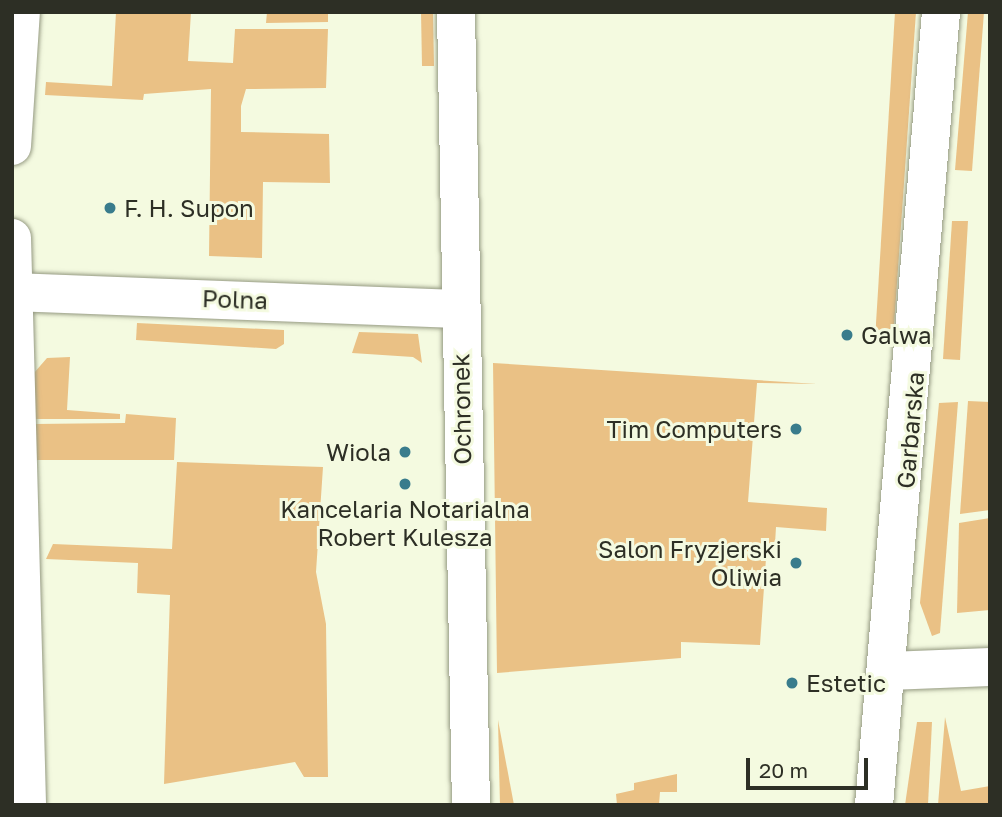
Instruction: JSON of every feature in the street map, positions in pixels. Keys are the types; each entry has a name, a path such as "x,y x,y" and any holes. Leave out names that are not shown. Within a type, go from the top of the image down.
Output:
{"street":[{"path":"12,146 21,12"},
{"name":"Ochronek","path":"456,12 458,309 471,805"},
{"name":"Garbarska","path":"874,805 890,671 942,12"},
{"path":"12,237 27,805"},
{"name":"Polna","path":"13,292 458,309"},
{"path":"890,671 990,667"}],"shaded area":[{"path":"116,12 191,12 188,61 233,63 235,29 328,29 326,88 246,89 241,106 241,132 329,134 330,183 263,182 262,258 209,256 211,89 144,94 143,100 45,95 46,82 112,86"},
{"path":"267,12 328,12 328,22 266,23"},
{"path":"421,12 433,12 434,66 422,66"},
{"path":"895,12 916,12 894,326 875,340"},
{"path":"968,12 984,12 972,171 955,170"},
{"path":"952,221 968,221 960,360 943,359"},
{"path":"137,323 284,330 284,344 276,349 136,340"},
{"path":"359,332 418,334 422,363 413,357 352,353"},
{"path":"70,357 67,410 120,414 120,419 34,419 34,373 47,358"},
{"path":"493,363 817,384 757,383 748,502 827,508 826,531 776,527 775,544 767,544 760,645 681,642 681,658 497,673"},
{"path":"968,401 990,402 990,510 960,514"},
{"path":"958,402 940,633 932,636 920,603 939,403"},
{"path":"126,414 176,418 174,460 34,460 34,424 125,423"},
{"path":"177,462 323,467 316,572 326,624 328,777 304,777 295,762 164,784 170,595 137,593 138,563 46,559 53,544 172,549"},
{"path":"990,518 990,610 957,613 959,523"},
{"path":"945,717 961,791 990,786 990,805 938,805"},
{"path":"498,720 514,805 500,805"},
{"path":"917,722 932,722 928,805 905,805"},
{"path":"677,774 677,792 660,792 659,805 617,805 616,794 634,790 634,783"}],"place":[{"name":"F. H. Supon","path":"110,208"},
{"name":"Galwa","path":"847,335"},
{"name":"Tim Computers","path":"796,429"},
{"name":"Wiola","path":"405,452"},
{"name":"Kancelaria Notarialna Robert Kulesza","path":"405,484"},
{"name":"Salon Fryzjerski Oliwia","path":"796,563"},
{"name":"Estetic","path":"792,683"}]}
